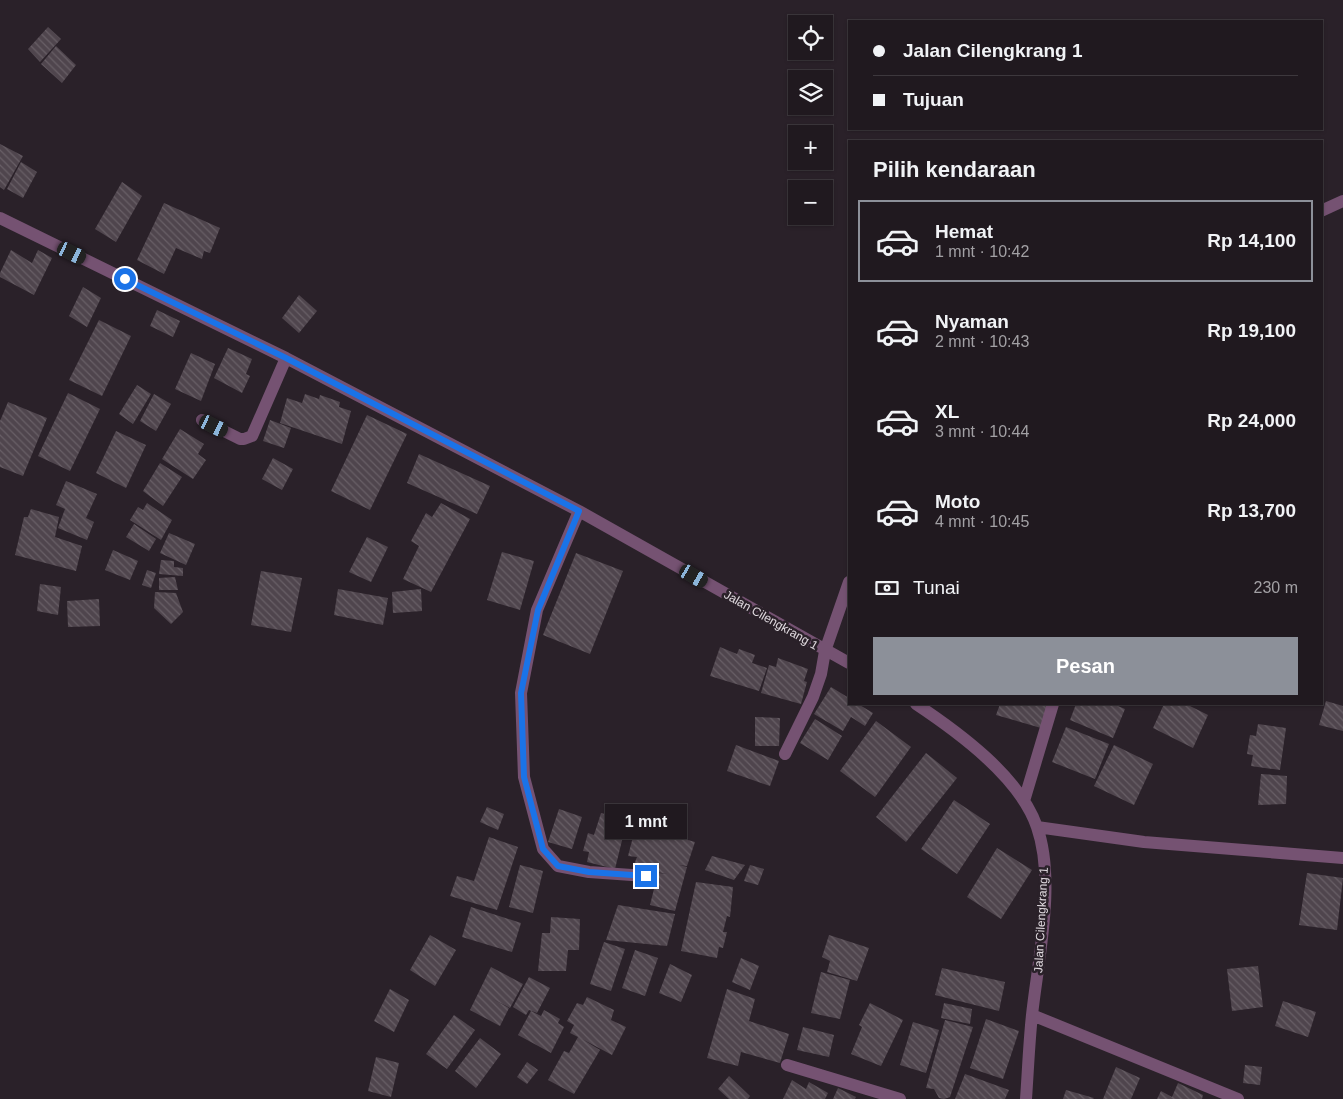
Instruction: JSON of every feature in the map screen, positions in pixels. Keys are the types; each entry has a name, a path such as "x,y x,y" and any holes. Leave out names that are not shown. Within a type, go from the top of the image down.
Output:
{"street":[{"path":"1323,210 1343,201"},
{"name":"Jalan Cilengkrang 1","path":"0,218 286,358 579,511 848,663"},
{"path":"202,420 240,438 244,439 252,436 286,358"},
{"path":"579,511 536,619 521,693 524,777 543,849 558,866 589,872 646,876"},
{"path":"785,754 813,697 848,585"},
{"name":"Jalan Cilengkrang 1","path":"918,705 944,722 1001,772 1024,801 1037,826 1046,865 1041,956 1032,1015 1026,1099"},
{"path":"1024,801 1052,705"},
{"path":"1037,826 1144,842 1343,858"},
{"path":"1032,1015 1238,1099"},
{"path":"787,1065 900,1099"}],"building":[{"path":"48,27 61,39 40,62 28,49"},
{"path":"56,46 76,65 62,83 41,64"},
{"path":"0,144 23,156 4,190 0,187"},
{"path":"21,162 37,172 23,198 7,189"},
{"path":"122,182 142,196 116,242 95,229"},
{"path":"164,203 220,228 210,253 204,251 202,259 176,248 164,274 137,260"},
{"path":"11,250 32,263 38,250 52,258 34,295 0,277 0,273"},
{"path":"83,287 101,298 87,327 69,316"},
{"path":"299,295 317,311 299,333 282,318"},
{"path":"157,310 180,321 173,337 150,326"},
{"path":"99,320 131,336 102,396 69,380"},
{"path":"228,348 252,359 246,374 250,376 242,393 214,378"},
{"path":"191,353 215,364 201,401 175,389"},
{"path":"137,385 151,394 133,424 119,414"},
{"path":"68,393 100,409 70,471 38,456"},
{"path":"154,394 171,404 156,431 140,421"},
{"path":"305,394 319,399 320,395 340,402 339,407 351,411 342,444 280,423 287,398 302,403"},
{"path":"8,402 47,418 23,476 0,467 0,421"},
{"path":"367,415 407,434 370,510 331,491"},
{"path":"270,420 291,428 284,448 263,441"},
{"path":"180,429 204,444 198,454 206,460 193,479 162,459"},
{"path":"116,431 146,445 126,488 96,473"},
{"path":"419,454 490,486 477,514 407,483"},
{"path":"273,458 293,469 282,490 262,479"},
{"path":"160,463 182,477 163,506 143,491"},
{"path":"66,481 97,494 86,518 94,522 87,540 58,528 65,509 56,505"},
{"path":"147,503 172,520 161,540 130,520 138,507 143,510"},
{"path":"441,503 470,519 431,592 403,579 419,546 411,541 426,513 432,517"},
{"path":"31,509 59,517 55,537 82,546 76,571 15,555 24,517 28,517"},
{"path":"134,524 156,539 149,551 126,537"},
{"path":"169,533 195,544 186,565 160,553"},
{"path":"367,537 388,547 371,582 349,572"},
{"path":"113,550 138,561 130,580 105,570"},
{"path":"502,552 534,561 520,610 487,600"},
{"path":"576,553 623,571 590,654 543,635"},
{"path":"161,560 174,561 174,567 183,568 183,576 159,574"},
{"path":"147,570 156,573 151,588 142,585"},
{"path":"261,571 302,578 291,632 251,625"},
{"path":"175,577 178,590 159,590 159,578"},
{"path":"40,584 61,587 58,615 37,611"},
{"path":"338,589 388,598 383,625 334,615"},
{"path":"421,589 422,611 393,613 392,592"},
{"path":"155,592 176,593 183,612 171,624 154,608"},
{"path":"99,599 100,626 68,627 67,601"},
{"path":"720,647 737,654 739,649 755,655 752,663 767,668 759,691 710,676"},
{"path":"778,658 808,669 804,681 807,682 801,704 761,693 769,665 776,667"},
{"path":"831,687 848,697 848,705 860,705 873,713 865,726 851,717 843,731 814,714"},
{"path":"1326,701 1343,706 1343,731 1319,725"},
{"path":"1000,705 1048,705 1041,728 996,715"},
{"path":"1076,705 1115,705 1125,709 1113,738 1070,720"},
{"path":"1164,705 1188,705 1208,715 1193,748 1153,728"},
{"path":"755,717 780,718 779,746 755,746"},
{"path":"815,719 842,736 828,760 800,743"},
{"path":"876,721 911,747 875,797 840,771"},
{"path":"1258,724 1286,728 1280,770 1251,766 1253,755 1247,754 1250,735 1256,736"},
{"path":"1066,727 1109,744 1095,779 1052,762"},
{"path":"736,745 779,761 770,786 727,771"},
{"path":"1114,745 1153,764 1134,805 1094,786"},
{"path":"926,753 957,778 906,842 876,817"},
{"path":"1261,774 1287,776 1286,804 1258,805"},
{"path":"954,800 990,824 957,874 921,849"},
{"path":"487,807 504,814 498,830 480,822"},
{"path":"559,809 582,817 572,849 548,842"},
{"path":"601,813 627,820 615,869 587,862 589,852 583,851 588,833 594,835"},
{"path":"646,824 678,831 677,837 695,842 687,866 679,865 687,867 675,911 650,905 658,873 667,874 633,867 637,857 628,856 634,833 643,835"},
{"path":"489,837 518,847 497,910 450,896 457,876 474,881"},
{"path":"997,848 1032,870 1001,919 967,897"},
{"path":"712,856 745,865 734,880 705,870"},
{"path":"520,865 543,871 533,913 509,907"},
{"path":"750,865 764,869 758,885 744,881"},
{"path":"1307,873 1343,878 1337,930 1299,925"},
{"path":"696,882 733,887 730,917 727,916 723,932 727,932 723,948 719,947 717,958 681,951"},
{"path":"618,905 675,914 667,946 606,940"},
{"path":"471,907 521,923 512,952 462,937"},
{"path":"551,917 580,919 579,950 568,950 566,971 538,971 542,933 550,933"},
{"path":"430,935 456,950 435,986 410,970"},
{"path":"829,935 869,948 857,981 827,972 830,961 822,957"},
{"path":"604,942 625,949 611,991 590,984"},
{"path":"635,950 658,958 645,996 622,988"},
{"path":"741,958 759,966 750,990 732,982"},
{"path":"670,964 692,975 681,1002 659,993"},
{"path":"1258,966 1263,1007 1232,1011 1227,969"},
{"path":"491,967 523,984 510,1008 491,998 509,1008 500,1026 470,1010"},
{"path":"942,968 1005,982 999,1011 935,995"},
{"path":"821,972 850,980 840,1019 811,1013"},
{"path":"529,977 550,988 537,1013 529,1010 526,1015 513,1007"},
{"path":"390,989 409,1000 394,1032 374,1021"},
{"path":"727,989 755,999 749,1021 789,1034 780,1063 741,1052 738,1066 707,1058"},
{"path":"587,997 614,1010 611,1020 626,1027 612,1055 582,1039 600,1050 574,1094 548,1080 564,1051 569,1053 578,1037 570,1033 574,1025 567,1021 577,1003 583,1005"},
{"path":"1283,1001 1316,1012 1308,1037 1275,1026"},
{"path":"870,1003 903,1020 881,1066 851,1054 862,1027 859,1025"},
{"path":"944,1003 972,1009 970,1024 941,1018"},
{"path":"544,1010 560,1019 558,1023 564,1027 551,1053 518,1035 531,1011 541,1016"},
{"path":"454,1015 475,1030 447,1069 426,1054"},
{"path":"986,1019 1019,1031 1003,1079 970,1068"},
{"path":"945,1020 973,1027 950,1097 944,1099 939,1098 934,1089 926,1088"},
{"path":"913,1022 939,1030 926,1073 900,1065"},
{"path":"803,1027 834,1035 829,1057 797,1050"},
{"path":"480,1038 501,1054 476,1088 455,1071"},
{"path":"376,1057 399,1063 391,1097 368,1091"},
{"path":"527,1062 538,1070 527,1084 517,1077"},
{"path":"1245,1065 1262,1067 1260,1085 1243,1083"},
{"path":"1116,1067 1140,1078 1131,1099 1103,1099"},
{"path":"965,1074 1009,1090 1005,1099 955,1099"},
{"path":"729,1076 750,1096 748,1099 729,1099 718,1089"},
{"path":"792,1080 806,1089 809,1082 828,1093 825,1099 783,1099"},
{"path":"1178,1083 1203,1095 1202,1099 1157,1099 1161,1091 1172,1097"},
{"path":"838,1088 856,1097 855,1099 833,1099"},
{"path":"1066,1090 1094,1098 1063,1099"}],"route":[{"path":"125,279 286,358 579,511 538,610 521,693 524,777 543,849 558,866 589,872 646,876"}]}
